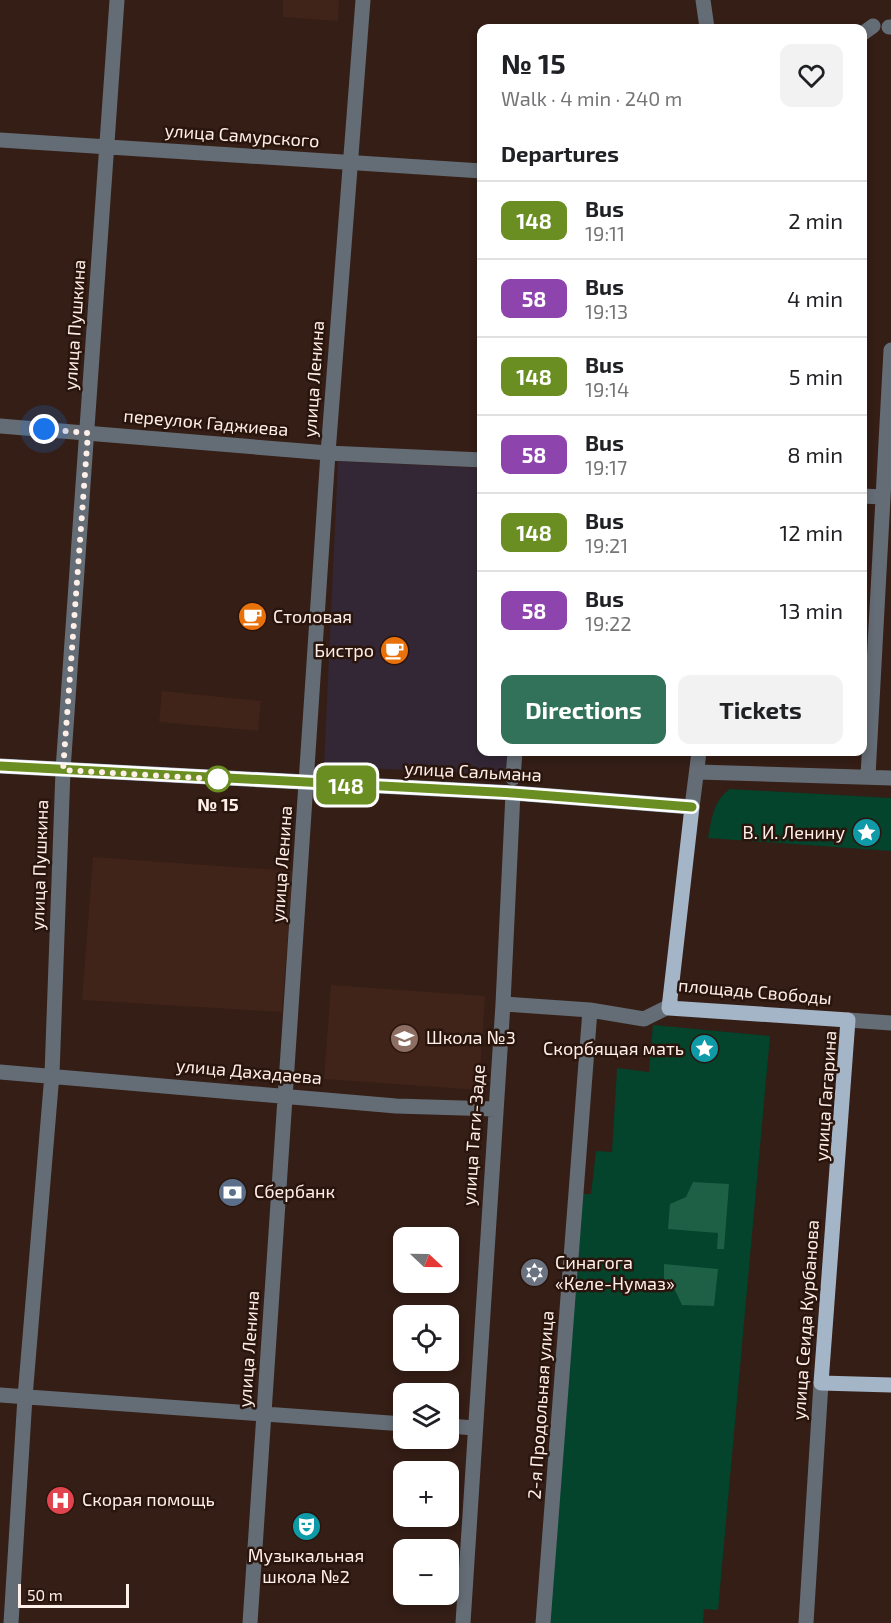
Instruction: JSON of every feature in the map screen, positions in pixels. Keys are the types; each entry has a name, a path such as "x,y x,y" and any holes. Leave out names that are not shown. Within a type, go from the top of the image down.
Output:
{"main road":[{"name":"улица Сальмана","path":"0,766 306,784 513,785 692,807"},
{"name":"площадь Свободы","path":"692,807 670,1006 850,1020"},
{"name":"улица Сеида Курбанова","path":"821,1383 850,1020"},
{"name":"улица Гагарина","path":"850,1020 825,1380 891,1384"},
{"name":"улица Гагарина","path":"821,1383 891,1384"}],"street":[{"name":"улица Пушкина","path":"11,1623 25,1397 52,1074 63,770 117,0"},
{"name":"улица Ленина","path":"250,1623 328,453 363,0"},
{"path":"703,0 706,24"},
{"name":"улица Самурского","path":"0,140 477,171"},
{"path":"868,776 891,350"},
{"name":"переулок Гаджиева","path":"0,426 328,453 477,460"},
{"path":"867,496 883,497"},
{"name":"улица Таги-Заде","path":"463,1623 503,1004 515,756"},
{"path":"692,807 699,772 699,756"},
{"path":"699,772 891,778"},
{"path":"503,1004 590,1010 644,1019 670,1006"},
{"name":"2-я Продольная улица","path":"543,1623 590,1010"},
{"name":"площадь Свободы","path":"850,1020 891,1023"},
{"name":"улица Дахадаева","path":"0,1072 52,1074 287,1094 396,1106 495,1109"},
{"name":"улица Сеида Курбанова","path":"806,1623 821,1383"},
{"path":"0,1395 393,1423"},
{"path":"459,1427 475,1428"}],"shaded area":[{"path":"283,0 339,0 338,21 283,17"},
{"path":"338,461 477,468 477,756 511,756 509,775 324,766"},
{"path":"162,691 261,701 258,731 159,722"},
{"path":"93,857 293,871 282,1012 82,1000"},
{"name":"Школа №3","path":"331,985 485,996 479,1090 324,1079"}],"green space":[{"path":"730,789 891,798 891,851 708,838 717,805"},
{"path":"653,1025 770,1036 718,1610 704,1609 703,1623 545,1623 579,1194 591,1194 596,1151 612,1152 617,1068 649,1072"},
{"path":"693,1182 729,1184 724,1249 717,1249 718,1233 668,1229 670,1204 686,1197"},
{"path":"664,1264 718,1269 714,1306 682,1305 673,1286 664,1283"}],"bus line":[{"name":"148","path":"0,766 306,784 513,793 692,807"}],"place":[{"name":"Столовая","path":"252,617"},
{"name":"Бистро","path":"395,651"},
{"name":"№ 15","path":"218,779"},
{"name":"В. И. Ленину","path":"866,833"},
{"name":"Школа №3","path":"405,1038"},
{"name":"Скорбящая мать","path":"705,1049"},
{"name":"Сбербанк","path":"233,1192"},
{"name":"Синагога «Келе-Нумаз»","path":"534,1273"},
{"name":"Скорая помощь","path":"61,1500"},
{"name":"Музыкальная школа №2","path":"306,1527"}],"route":[{"path":"44,429 88,433 63,770 218,779"}]}
